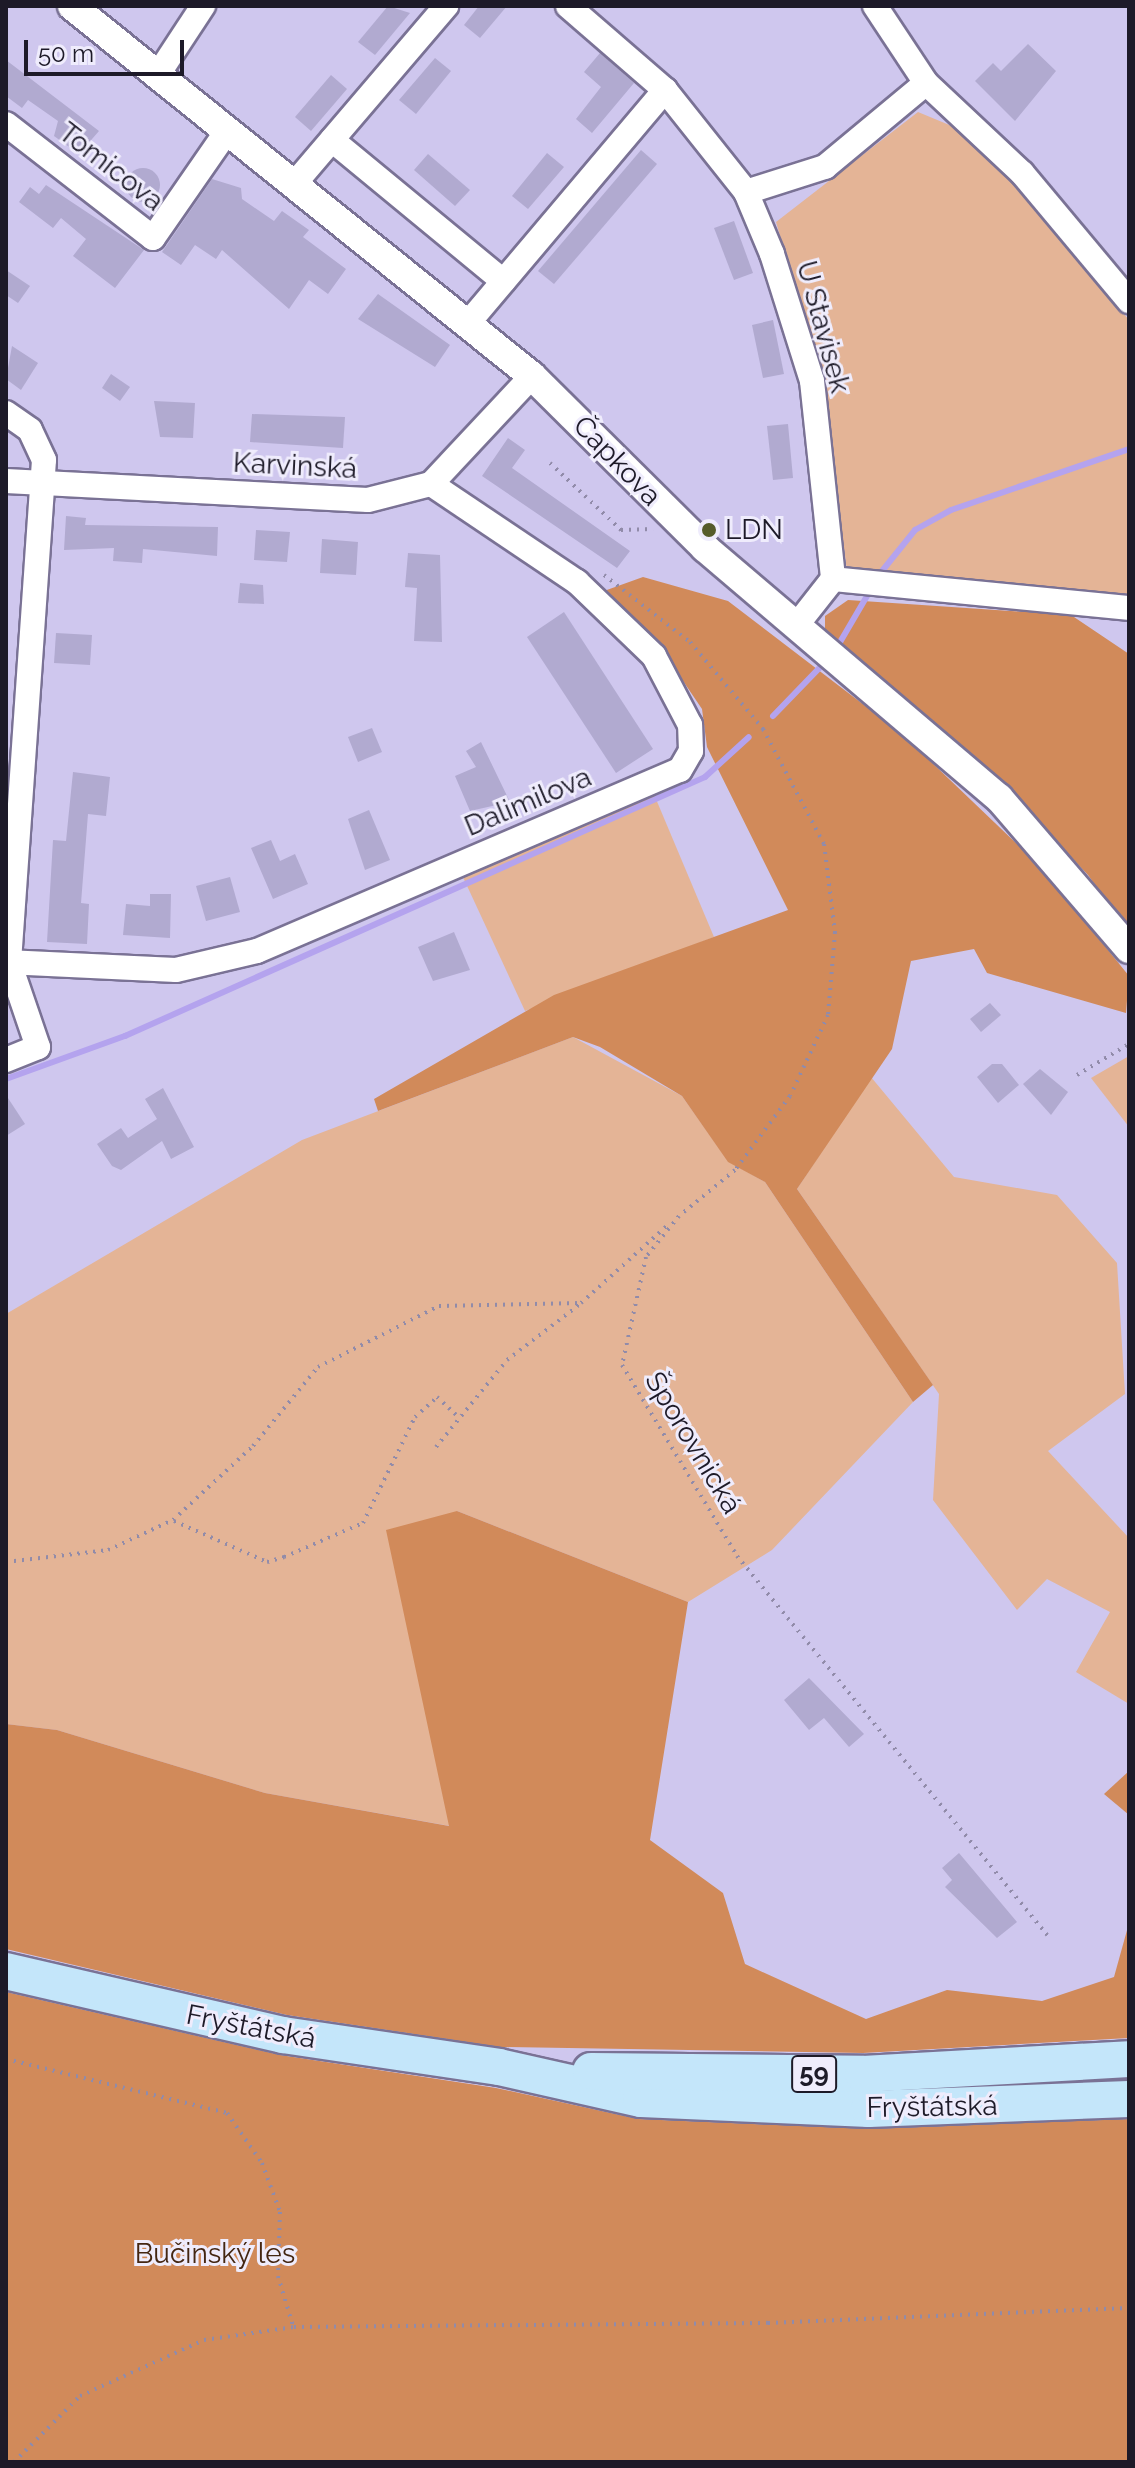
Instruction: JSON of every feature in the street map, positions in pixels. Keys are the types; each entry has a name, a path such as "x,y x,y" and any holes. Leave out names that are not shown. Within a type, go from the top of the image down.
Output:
{"main road":[{"name":"Fryštátská","path":"6,1971 283,2035 499,2067 641,2099 768,2106 1129,2099"},
{"name":"Fryštátská","path":"499,2067 863,2074 1129,2059"}],"street":[{"name":"Čapkova","path":"72,6 469,322 532,376 669,514 999,798 1129,949"},
{"path":"157,76 203,6"},
{"path":"295,183 446,6"},
{"name":"U Stavisek","path":"568,6 665,90 746,192 812,381 833,579"},
{"path":"875,6 926,83 1022,173 1129,301"},
{"path":"746,192 825,167 926,83"},
{"path":"469,322 665,90"},
{"name":"Tomicova","path":"6,124 153,238 227,131"},
{"path":"332,140 503,281"},
{"path":"431,484 532,376"},
{"path":"6,413 30,430 44,454 8,962 38,1047 6,1060"},
{"name":"Karvinská","path":"6,481 368,500 431,484"},
{"name":"Dalimilova","path":"8,962 176,970 257,951 680,770 691,751 690,725 654,656 577,582 431,484"},
{"path":"796,626 833,579 1129,608"}],"path":[{"path":"550,463 621,530 647,535 669,514"},
{"name":"Šporovnická","path":"592,567 690,642 763,729 824,844 835,932 828,1015 790,1096 735,1170 679,1216 646,1257 622,1365 737,1556 1047,1935"},
{"path":"1077,1075 1129,1044"},
{"path":"436,1447 456,1415 507,1360 581,1303 679,1216"},
{"path":"6,1562 108,1550 173,1520 253,1446 318,1367 439,1306 581,1303"},
{"path":"173,1520 267,1562 284,1557 363,1523 415,1417 437,1397 456,1415"},
{"path":"6,2059 227,2113 262,2163 280,2212 278,2276 294,2327"},
{"path":"14,2462 80,2396 204,2340 294,2327 768,2323 1129,2308"}],"shaded area":[{"path":"918,112 971,134 1129,320 1129,598 847,571 822,381 776,222"},
{"path":"653,792 714,937 525,1011 462,875"},
{"path":"573,1037 682,1096 728,1161 765,1182 913,1402 772,1550 688,1602 457,1511 450,1826 265,1793 57,1730 6,1724 6,1314 302,1140"},
{"path":"1129,1056 1129,1127 1091,1078"},
{"path":"871,1077 954,1177 1057,1195 1117,1263 1125,1394 1048,1451 1129,1538 1129,1704 1076,1672 1110,1612 1047,1579 1017,1610 933,1500 939,1394 797,1189"}],"green space":[{"path":"643,577 728,601 902,734 1041,867 1129,976 1126,1013 987,973 974,949 911,961 892,1049 797,1189 933,1385 913,1402 765,1182 728,1162 682,1096 600,1047 573,1037 378,1111 374,1099 554,995 788,910 707,747 702,709 656,641 604,591"},
{"path":"848,600 1071,615 1129,654 1129,932 1088,875 979,760 825,640 825,616"},
{"path":"457,1511 688,1602 650,1840 723,1893 745,1964 866,2019 947,1990 1042,2001 1114,1977 1129,1923 1129,2038 863,2053 501,2047 287,2015 6,1949 6,1724 57,1730 265,1793 449,1826 386,1530"},
{"path":"1129,1771 1129,1815 1104,1794"},
{"name":"Bučinský les","path":"6,1992 280,2055 496,2088 638,2119 869,2129 1129,2119 1129,2462 6,2462"}],"building":[{"path":"388,6 410,13 375,55 358,42"},
{"path":"479,6 507,6 480,38 464,25"},
{"path":"1028,44 1056,71 1015,121 975,81 993,63 1001,71"},
{"path":"600,53 634,83 592,133 576,119 601,87 584,72"},
{"path":"435,58 451,71 416,114 399,100"},
{"path":"6,60 99,131 79,154 54,136 58,121 28,100 22,108 6,96"},
{"path":"331,75 347,89 311,131 295,117"},
{"path":"641,150 657,164 554,284 538,271"},
{"path":"547,153 564,167 528,209 512,196"},
{"path":"428,154 470,190 455,206 414,170"},
{"path":"143,168 155,173 160,185 155,197 143,202 131,197 126,185 131,173"},
{"path":"212,179 241,188 242,199 274,221 282,211 309,230 303,237 346,269 328,294 309,280 289,309 222,250 216,259 195,245 181,265 162,252"},
{"path":"46,185 144,250 115,288 73,256 86,239 61,218 53,228 19,202 30,187 39,194"},
{"path":"734,221 753,273 734,280 714,228"},
{"path":"6,270 30,286 18,303 6,295"},
{"path":"378,294 450,345 435,367 358,319"},
{"path":"773,320 784,374 763,378 752,325"},
{"path":"12,346 38,363 21,390 6,379"},
{"path":"111,374 130,387 120,401 102,388"},
{"path":"154,401 195,403 193,438 160,437"},
{"path":"252,414 345,417 343,448 250,442"},
{"path":"788,424 793,478 773,480 767,426"},
{"path":"508,438 525,450 512,468 630,551 617,568 482,476"},
{"path":"66,516 86,518 85,525 218,527 217,556 143,549 142,563 113,561 114,548 64,550"},
{"path":"256,530 290,532 287,562 254,560"},
{"path":"322,539 358,542 356,575 320,573"},
{"path":"408,553 440,555 442,642 414,641 417,588 405,587"},
{"path":"240,583 263,585 264,604 238,603"},
{"path":"564,612 653,749 616,773 527,637"},
{"path":"56,633 92,635 90,665 54,663"},
{"path":"372,728 382,752 358,762 348,737"},
{"path":"481,742 510,802 470,811 455,776 476,767 466,751"},
{"path":"73,772 110,777 106,816 88,814 81,903 89,904 87,944 47,942 53,840 66,841"},
{"path":"369,810 390,860 365,870 348,819"},
{"path":"271,840 280,861 295,854 308,884 273,899 251,848"},
{"path":"230,877 240,912 206,921 196,886"},
{"path":"150,894 171,894 170,938 123,935 126,904 150,906"},
{"path":"454,932 470,970 433,981 418,947"},
{"path":"990,1003 1001,1015 981,1032 970,1019"},
{"path":"992,1064 1002,1064 1019,1085 998,1103 977,1077"},
{"path":"1040,1069 1068,1092 1051,1115 1023,1084"},
{"path":"163,1088 194,1147 171,1159 162,1141 121,1170 112,1166 97,1144 121,1128 128,1138 157,1119 145,1099"},
{"path":"6,1095 25,1124 6,1136"},
{"path":"809,1678 864,1734 849,1747 824,1718 809,1730 784,1700"},
{"path":"959,1853 1017,1922 997,1938 945,1887 952,1880 942,1868"}],"waterway":[{"path":"878,576 915,530 951,510 1129,449"},
{"path":"836,649 871,589"},
{"path":"773,716 827,660"},
{"path":"6,1079 125,1036 705,777 749,737"}],"place":[{"name":"LDN","path":"709,530"}]}
